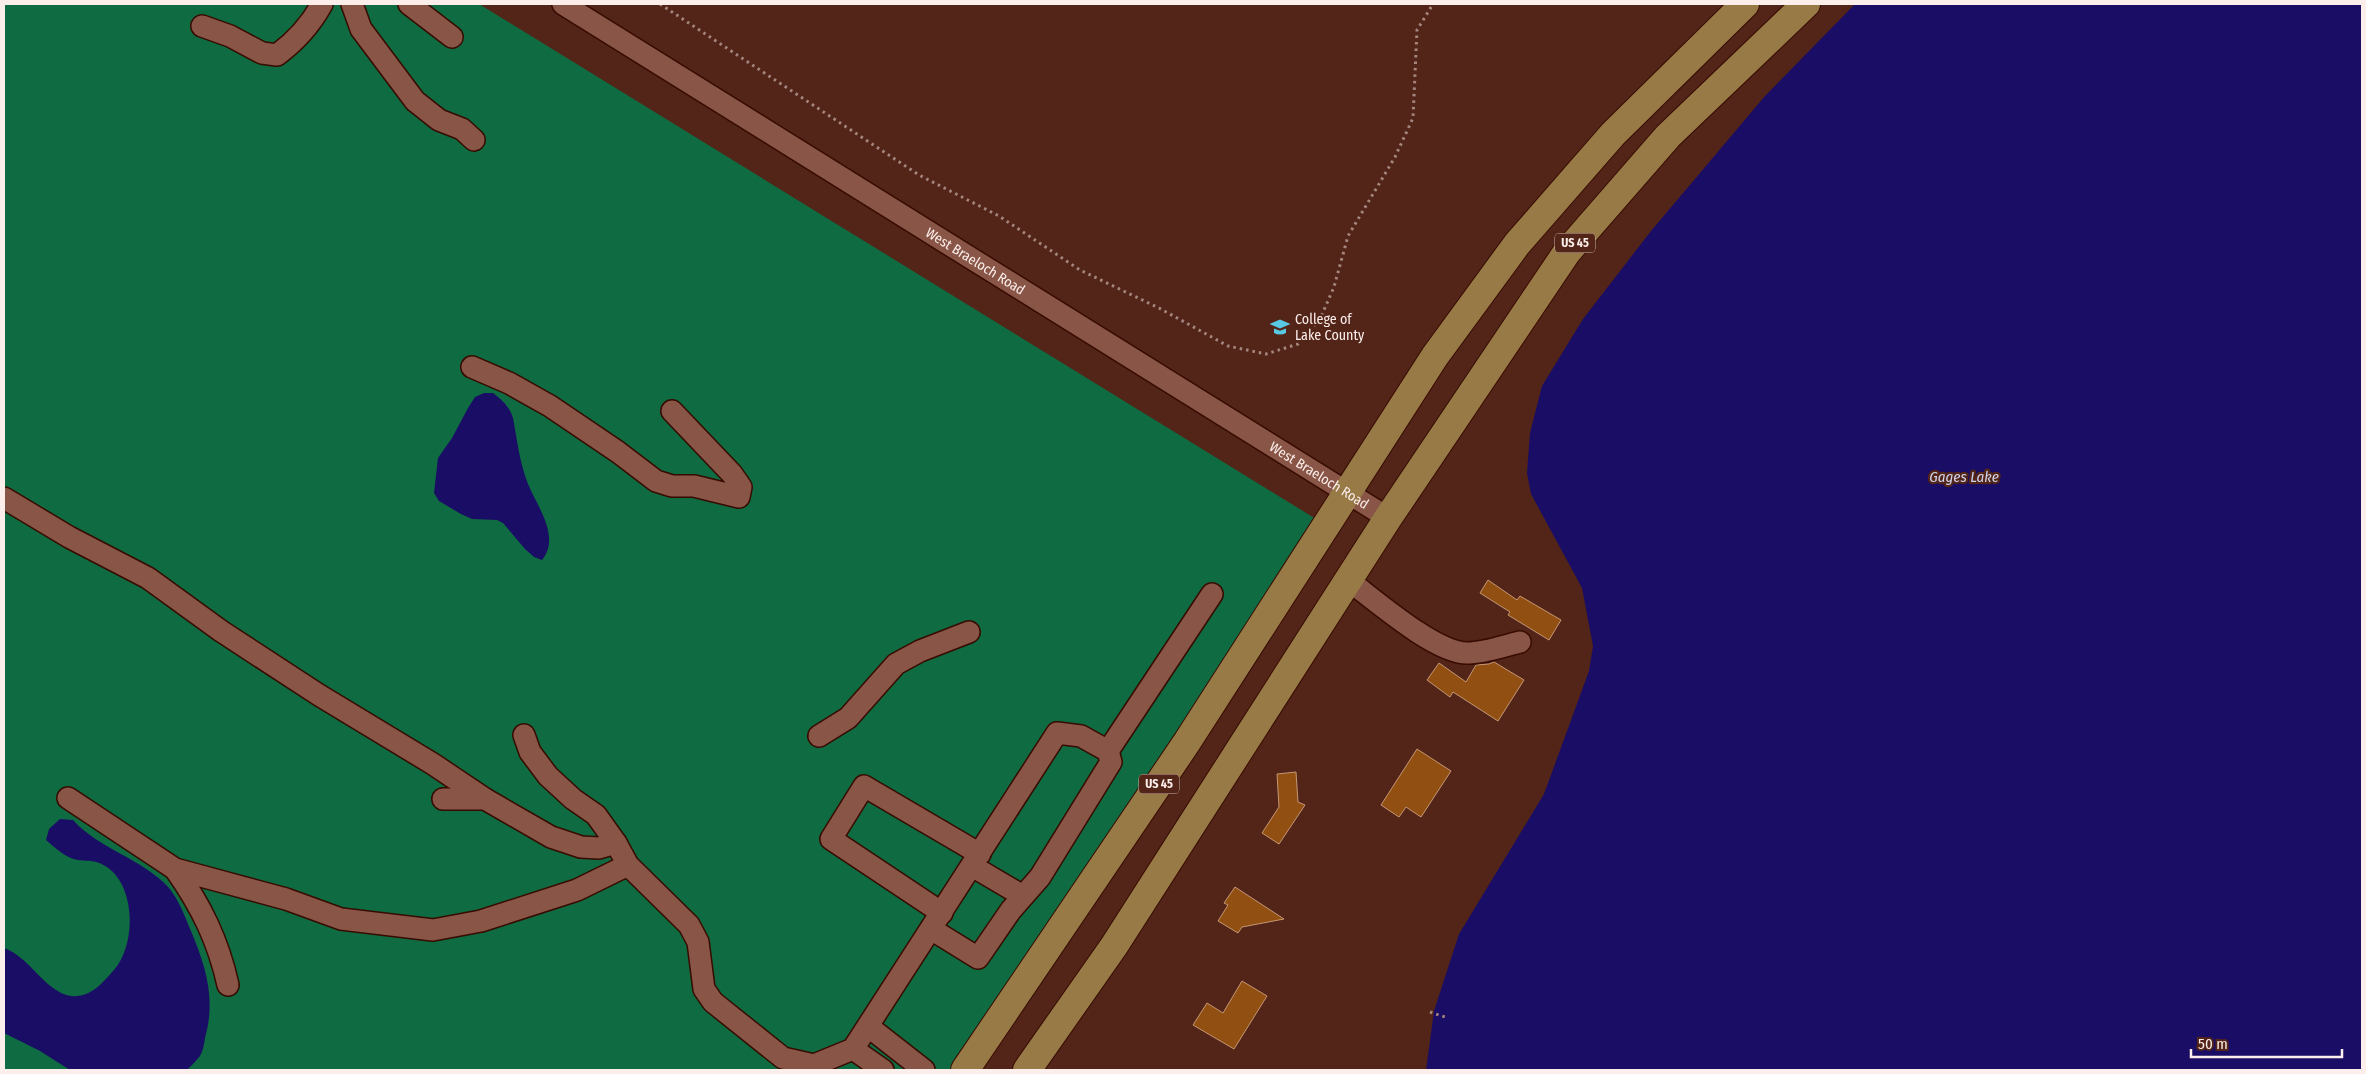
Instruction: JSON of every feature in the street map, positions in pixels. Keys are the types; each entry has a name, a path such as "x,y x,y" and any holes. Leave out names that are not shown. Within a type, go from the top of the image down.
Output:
{"main road":[{"name":"US 45","path":"965,1070 1187,742 1435,356 1516,244 1613,134 1745,4"},
{"name":"US 45","path":"1026,1070 1114,946 1388,518 1567,252 1668,136 1806,4"}],"street":[{"path":"202,26 230,36 262,53 277,54 292,44 308,26 322,4"},
{"path":"352,4 361,29 415,101 439,120 462,129 474,140"},
{"path":"409,4 452,38"},
{"name":"West Braeloch Road","path":"563,4 1388,518"},
{"path":"472,367 509,382 550,406 618,452 656,481 672,486 701,487 739,497 741,487 732,474 672,411"},
{"path":"4,498 69,536 148,578 221,631 303,685 433,764 484,798 551,837 581,847 599,848 616,843"},
{"path":"1348,580 1426,637 1447,649 1468,653 1520,642"},
{"path":"1108,751 1212,594"},
{"path":"819,736 848,718 896,664 920,651 969,632"},
{"path":"524,736 530,752 548,776 573,799 596,815 616,843 628,866 689,925 698,942 704,989 713,1002 783,1058 814,1065 853,1049 869,1027 937,921 976,860 1057,733 1081,736 1108,751 1111,762 1040,877 1011,910 978,958 937,921 831,839 864,786 976,860 1023,896"},
{"path":"68,798 176,869 286,900 341,918 433,930 481,921 577,890 628,866"},
{"path":"443,799 484,798"},
{"path":"176,869 211,928 222,958 228,985"},
{"path":"869,1027 924,1070"},
{"path":"853,1049 884,1070"}],"path":[{"path":"660,4 919,175 999,216 1080,270 1159,308 1228,346 1266,354 1298,344 1320,319 1334,287 1348,236 1395,157 1412,118 1417,30 1434,4"},
{"path":"1430,1012 1445,1017"}],"green space":[{"path":"4,4 479,4 1316,519 960,1070 4,1070"}],"water":[{"name":"Gages Lake","path":"1855,4 2362,4 2362,1070 1426,1070 1434,1011 1459,934 1544,794 1589,671 1593,646 1582,588 1531,494 1527,473 1530,433 1542,386 1583,319 1651,231 1765,96"},
{"path":"484,393 493,393 500,398 512,414 525,476 546,522 549,542 542,560 534,557 525,549 503,523 497,520 472,519 439,501 434,493 438,458 452,438 475,397"},
{"path":"60,819 73,820 96,839 146,869 169,888 179,903 205,970 210,1010 203,1050 187,1070 70,1070 40,1051 4,1033 4,948 22,959 53,988 71,996 78,996 96,989 105,980 121,959 126,946 130,917 128,902 117,876 103,864 69,857 46,840 49,829"}],"building":[{"path":"1488,580 1517,600 1520,596 1561,620 1549,640 1508,615 1510,612 1480,593"},
{"path":"1494,662 1524,680 1498,721 1453,692 1450,697 1427,680 1439,663 1466,682 1476,665"},
{"path":"1417,749 1451,771 1421,817 1406,807 1399,817 1381,805"},
{"path":"1296,772 1298,802 1305,805 1279,844 1262,833 1279,807 1277,774"},
{"path":"1235,887 1284,919 1242,927 1238,933 1218,921 1228,905 1224,903"},
{"path":"1242,981 1267,996 1234,1049 1193,1025 1207,1003 1223,1013"}],"place":[{"name":"College of Lake County","path":"1280,327"}]}
